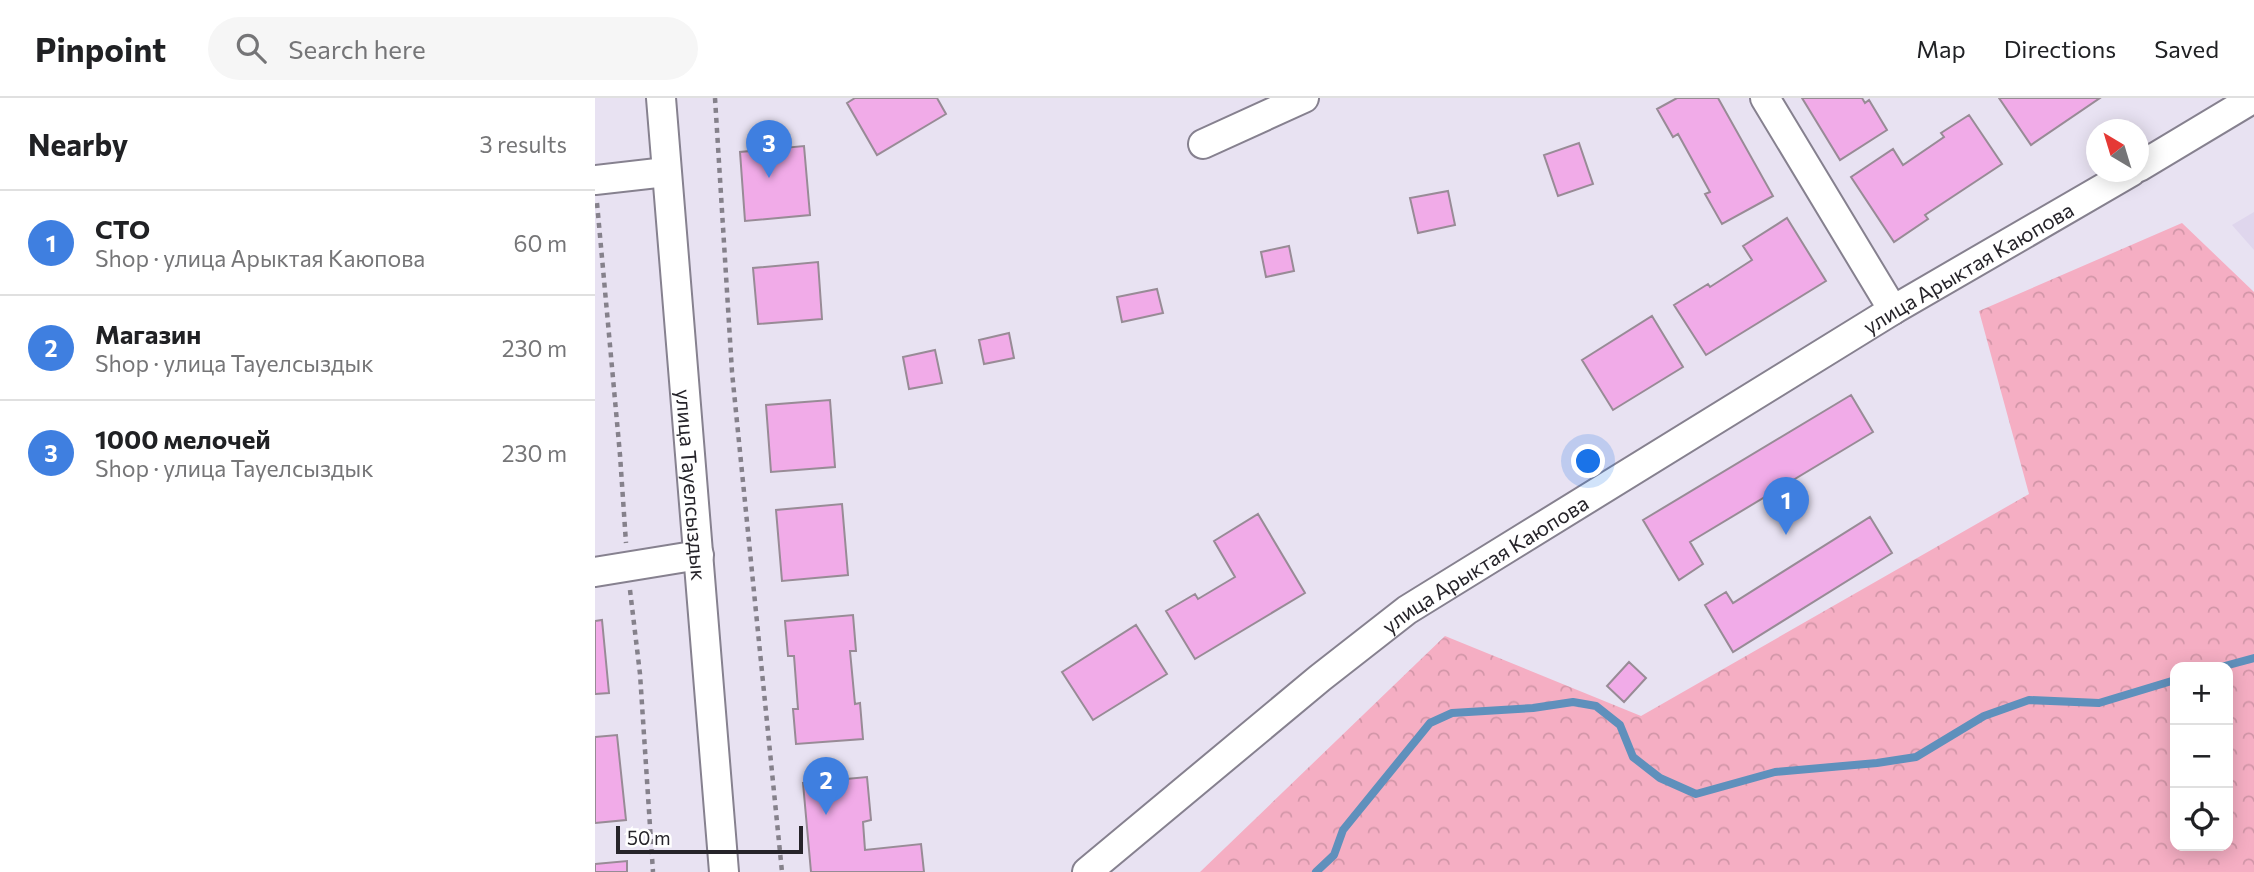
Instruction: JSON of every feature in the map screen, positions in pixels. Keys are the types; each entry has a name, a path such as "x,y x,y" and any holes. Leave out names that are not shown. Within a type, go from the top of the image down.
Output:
{"street":[{"name":"улица Тауелсыздык","path":"662,98 724,872"},
{"path":"1203,144 1304,98"},
{"path":"1765,98 1893,310"},
{"path":"2149,161 2254,98"},
{"path":"595,180 666,172"},
{"name":"улица Арыктая Каюпова","path":"1087,872 1320,678 1407,610 1893,310 2114,182"},
{"path":"595,572 699,555"}],"path":[{"path":"715,98 732,372 782,872"},
{"path":"595,180 620,455 627,567 641,674 653,872"}],"shaded area":[{"path":"2254,212 2254,250 2232,225"}],"green space":[{"path":"2182,223 2254,292 2254,872 1200,872 1445,636 1641,716 2029,494 1979,311"}],"building":[{"path":"855,98 937,98 946,114 877,155 847,103"},
{"path":"1677,98 1718,98 1773,196 1722,224 1705,194 1710,192 1678,134 1673,137 1657,109"},
{"path":"1802,98 1862,98 1865,103 1869,100 1887,130 1840,160"},
{"path":"1999,98 2100,98 2031,145"},
{"path":"1969,115 2002,164 1925,215 1928,219 1894,242 1851,177 1893,149 1903,165 1944,137 1941,133"},
{"path":"1579,143 1593,184 1558,196 1544,155"},
{"path":"804,146 810,215 745,221 740,152"},
{"path":"1448,191 1455,225 1418,233 1410,198"},
{"path":"1787,218 1826,281 1706,355 1674,305 1708,284 1710,287 1752,260 1743,246"},
{"path":"1289,246 1294,271 1266,277 1261,252"},
{"path":"818,262 822,319 758,324 753,268"},
{"path":"1157,289 1163,313 1122,322 1117,297"},
{"path":"1652,316 1683,367 1613,410 1582,360"},
{"path":"1009,333 1014,358 984,364 979,340"},
{"path":"935,350 942,383 909,389 903,357"},
{"path":"1851,395 1873,432 1690,542 1703,564 1679,580 1643,520"},
{"path":"830,400 835,467 771,472 766,405"},
{"path":"842,504 848,575 782,581 776,510"},
{"path":"1258,514 1305,593 1195,659 1166,611 1195,594 1198,599 1235,577 1214,541"},
{"path":"1870,517 1892,553 1733,652 1705,605 1726,592 1733,603"},
{"path":"853,615 856,651 850,651 855,704 860,703 863,739 796,744 793,709 798,709 794,656 788,656 785,621"},
{"path":"602,620 609,693 595,694 595,621"},
{"path":"1136,625 1167,674 1093,720 1062,672"},
{"path":"1629,662 1646,678 1624,702 1607,686"},
{"path":"617,735 626,820 595,823 595,737"},
{"path":"867,777 871,820 863,822 865,850 921,844 924,872 811,872 803,783"},
{"path":"627,861 627,872 595,872 595,864"}],"waterway":[{"path":"2233,664 2254,658"},
{"path":"1316,872 1334,855 1343,830 1430,723 1452,713 1533,708 1573,702 1596,706 1620,725 1633,757 1660,778 1696,794 1775,772 1916,757 1984,716 2029,700 2099,703 2170,682"}],"place":[{"name":"1000 мелочей","path":"769,178"},
{"name":"СТО","path":"1786,535"},
{"name":"Магазин","path":"826,815"}]}
